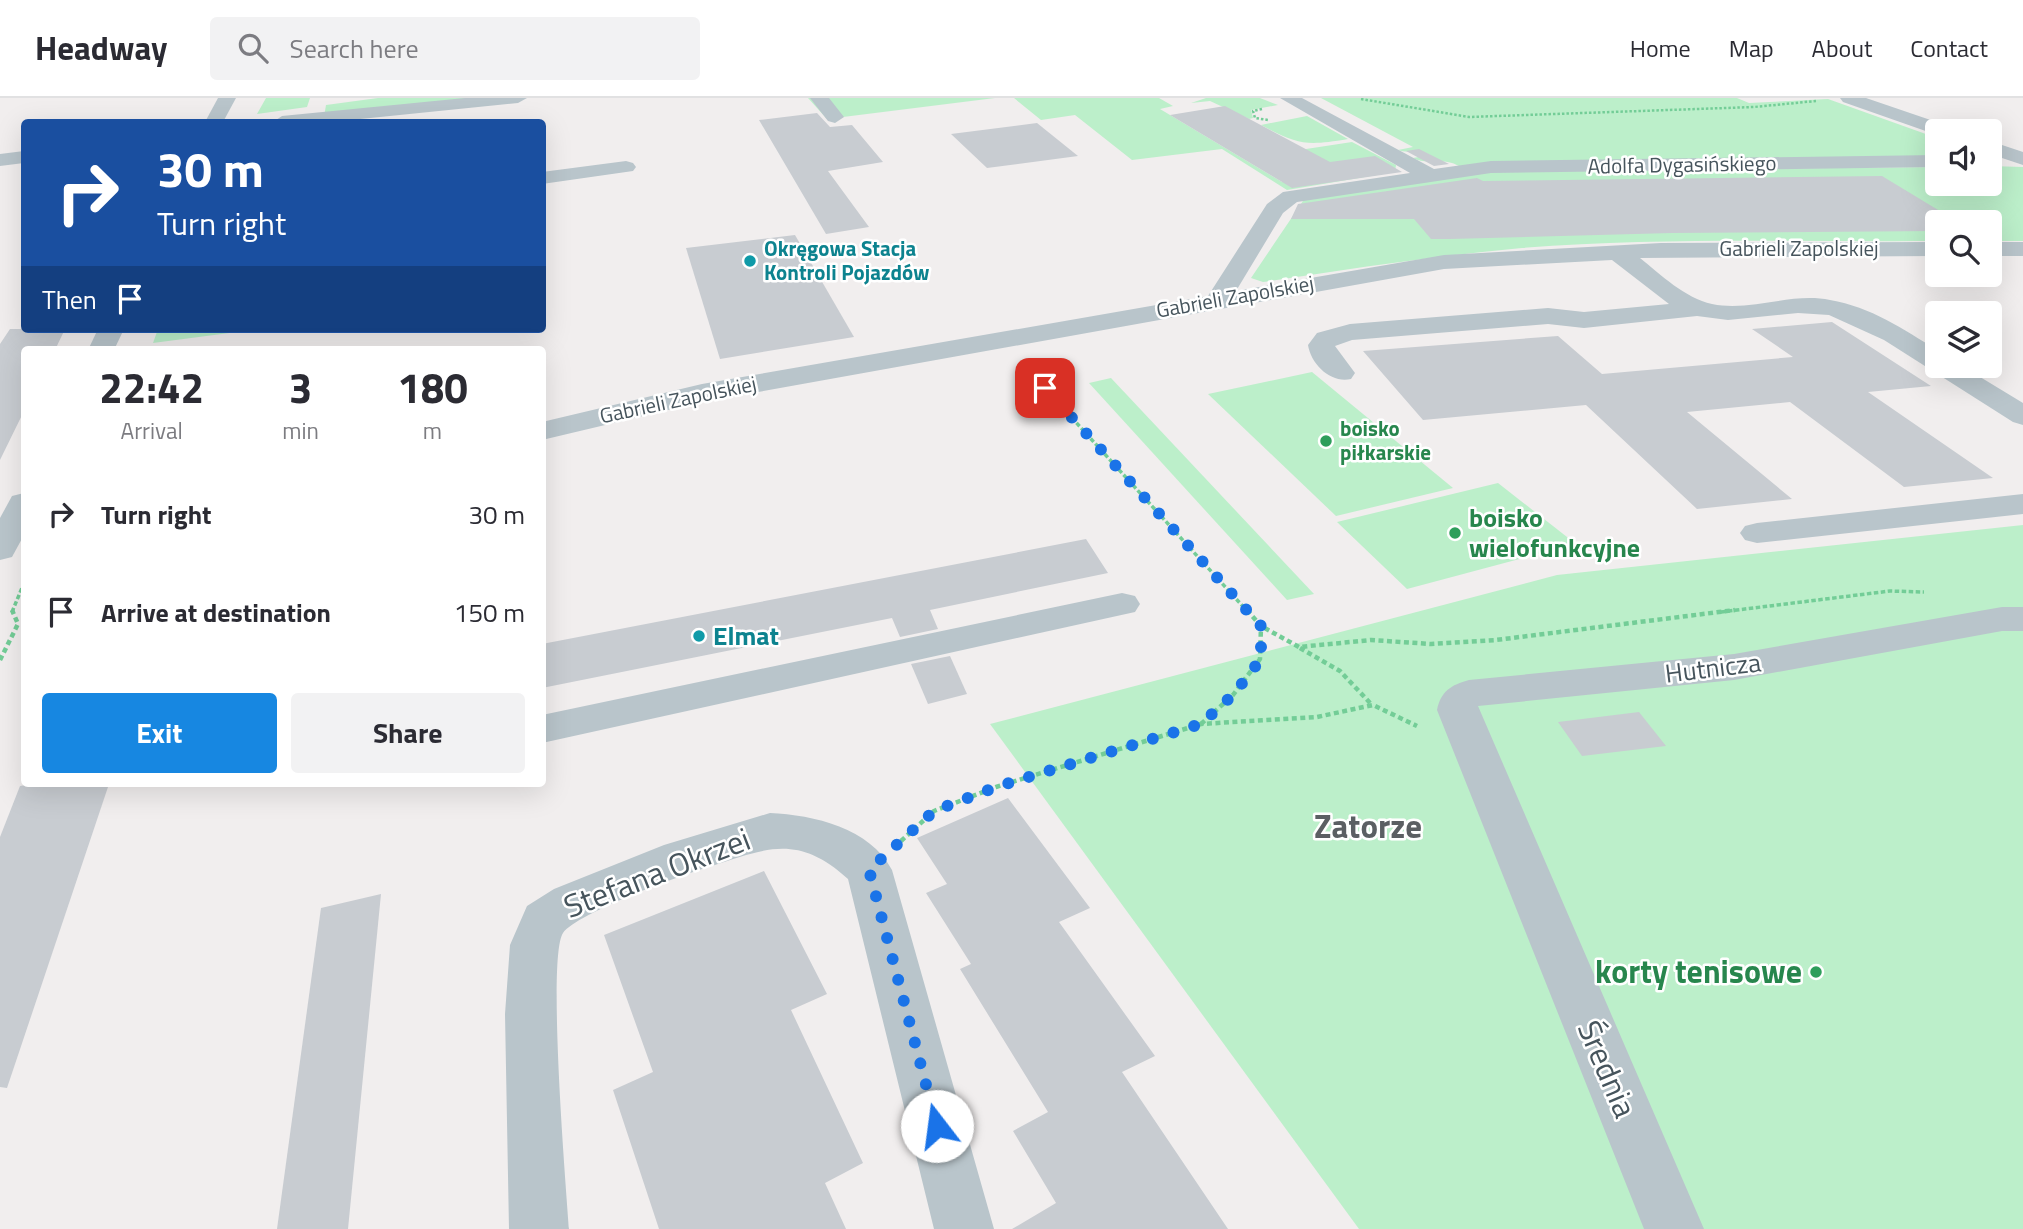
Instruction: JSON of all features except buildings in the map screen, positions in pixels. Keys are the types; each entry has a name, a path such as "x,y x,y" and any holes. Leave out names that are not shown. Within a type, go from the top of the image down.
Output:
{"street":[{"path":"216,119 227,98"},
{"path":"313,119 518,98"},
{"path":"819,98 835,117"},
{"path":"1289,98 1427,174"},
{"path":"1849,98 1925,124"},
{"path":"375,113 407,117"},
{"path":"2002,151 2023,159"},
{"path":"0,160 21,157"},
{"path":"2002,160 2023,159"},
{"name":"Adolfa Dygasińskiego","path":"1219,299 1275,209 1285,199 1427,174 1491,167 1925,161"},
{"path":"546,177 626,167"},
{"name":"Gabrieli Zapolskiej","path":"546,430 702,393 1219,299 1444,262 1616,252 1925,249"},
{"path":"2002,249 2023,249"},
{"path":"1616,252 1678,299 1699,308 1721,312 1812,305 1840,309 1865,317 1925,354"},
{"path":"1341,373 1322,351 1321,345 1326,339 1350,332 1548,316 1584,320 1699,308"},
{"path":"1962,378 2023,416"},
{"path":"1757,533 2023,504"},
{"path":"546,728 1122,604"},
{"name":"Hutnicza","path":"1475,754 1457,710 1459,700 1469,693 1734,667 2002,620 2023,619"},
{"name":"Średnia","path":"1475,754 1674,1229"},
{"name":"Stefana Okrzei","path":"539,1229 531,1014 534,945 544,920 571,902 680,858 770,830 795,831 818,837 847,851 869,870"},
{"path":"869,870 964,1229"}],"path":[{"path":"1357,98 1438,114 1469,117 1754,107 1817,100"},
{"path":"1015,365 1027,368 1261,626 1340,671 1373,705 1434,734 1443,753 1475,754"},
{"path":"0,660 18,624 11,609 21,589"},
{"path":"1299,647 1371,640 1431,644 1496,640 1890,591 1930,593"},
{"path":"1201,724 1233,695 1261,659 1261,626"},
{"path":"869,870 934,811 996,787 1201,724 1317,717 1373,705"}],"green space":[{"path":"266,98 310,98 307,107 257,114"},
{"path":"378,98 499,98 324,117 326,105"},
{"path":"808,98 995,98 827,119"},
{"path":"1014,98 1159,98 1173,106 1160,109 1282,182 1306,149 1352,142 1396,165 1395,172 1287,190 1222,149 1132,160 1075,115 1041,120"},
{"path":"1206,98 1260,98 1278,105 1251,110 1253,118 1249,119 1210,101 1191,103"},
{"path":"1321,98 1737,98 1749,103 1828,99 1925,134 1925,158 1459,166 1419,160 1413,158 1430,155 1398,150 1413,147"},
{"path":"1307,116 1348,139 1322,143 1303,142 1284,137 1261,125"},
{"path":"2002,166 2023,167 2023,241 2002,241 2002,210 1925,210 1925,241 1677,241 1574,245 1457,255 1263,282 1251,278 1305,198 1485,171 1925,167 1925,196 2002,196"},
{"path":"157,333 229,333 153,343"},
{"name":"boisko piłkarskie","path":"1312,372 1453,488 1336,516 1208,394"},
{"path":"1111,378 1314,594 1287,600 1089,383"},
{"name":"boisko wielofunkcyjne","path":"1498,483 1576,544 1407,589 1337,522"},
{"path":"2023,525 2023,1229 1359,1229 990,724 1557,575"}],"place":[{"name":"Okręgowa Stacja Kontroli Pojazdów","path":"750,261"},
{"name":"boisko piłkarskie","path":"1326,441"},
{"name":"boisko wielofunkcyjne","path":"1455,533"},
{"name":"Elmat","path":"699,636"},
{"name":"korty tenisowe","path":"1816,972"}],"district":[{"name":"Zatorze","path":"1368,826"}],"route":[{"path":"937,1126 869,870 934,811 996,787 1201,724 1233,695 1261,659 1261,626 1045,388"}]}
